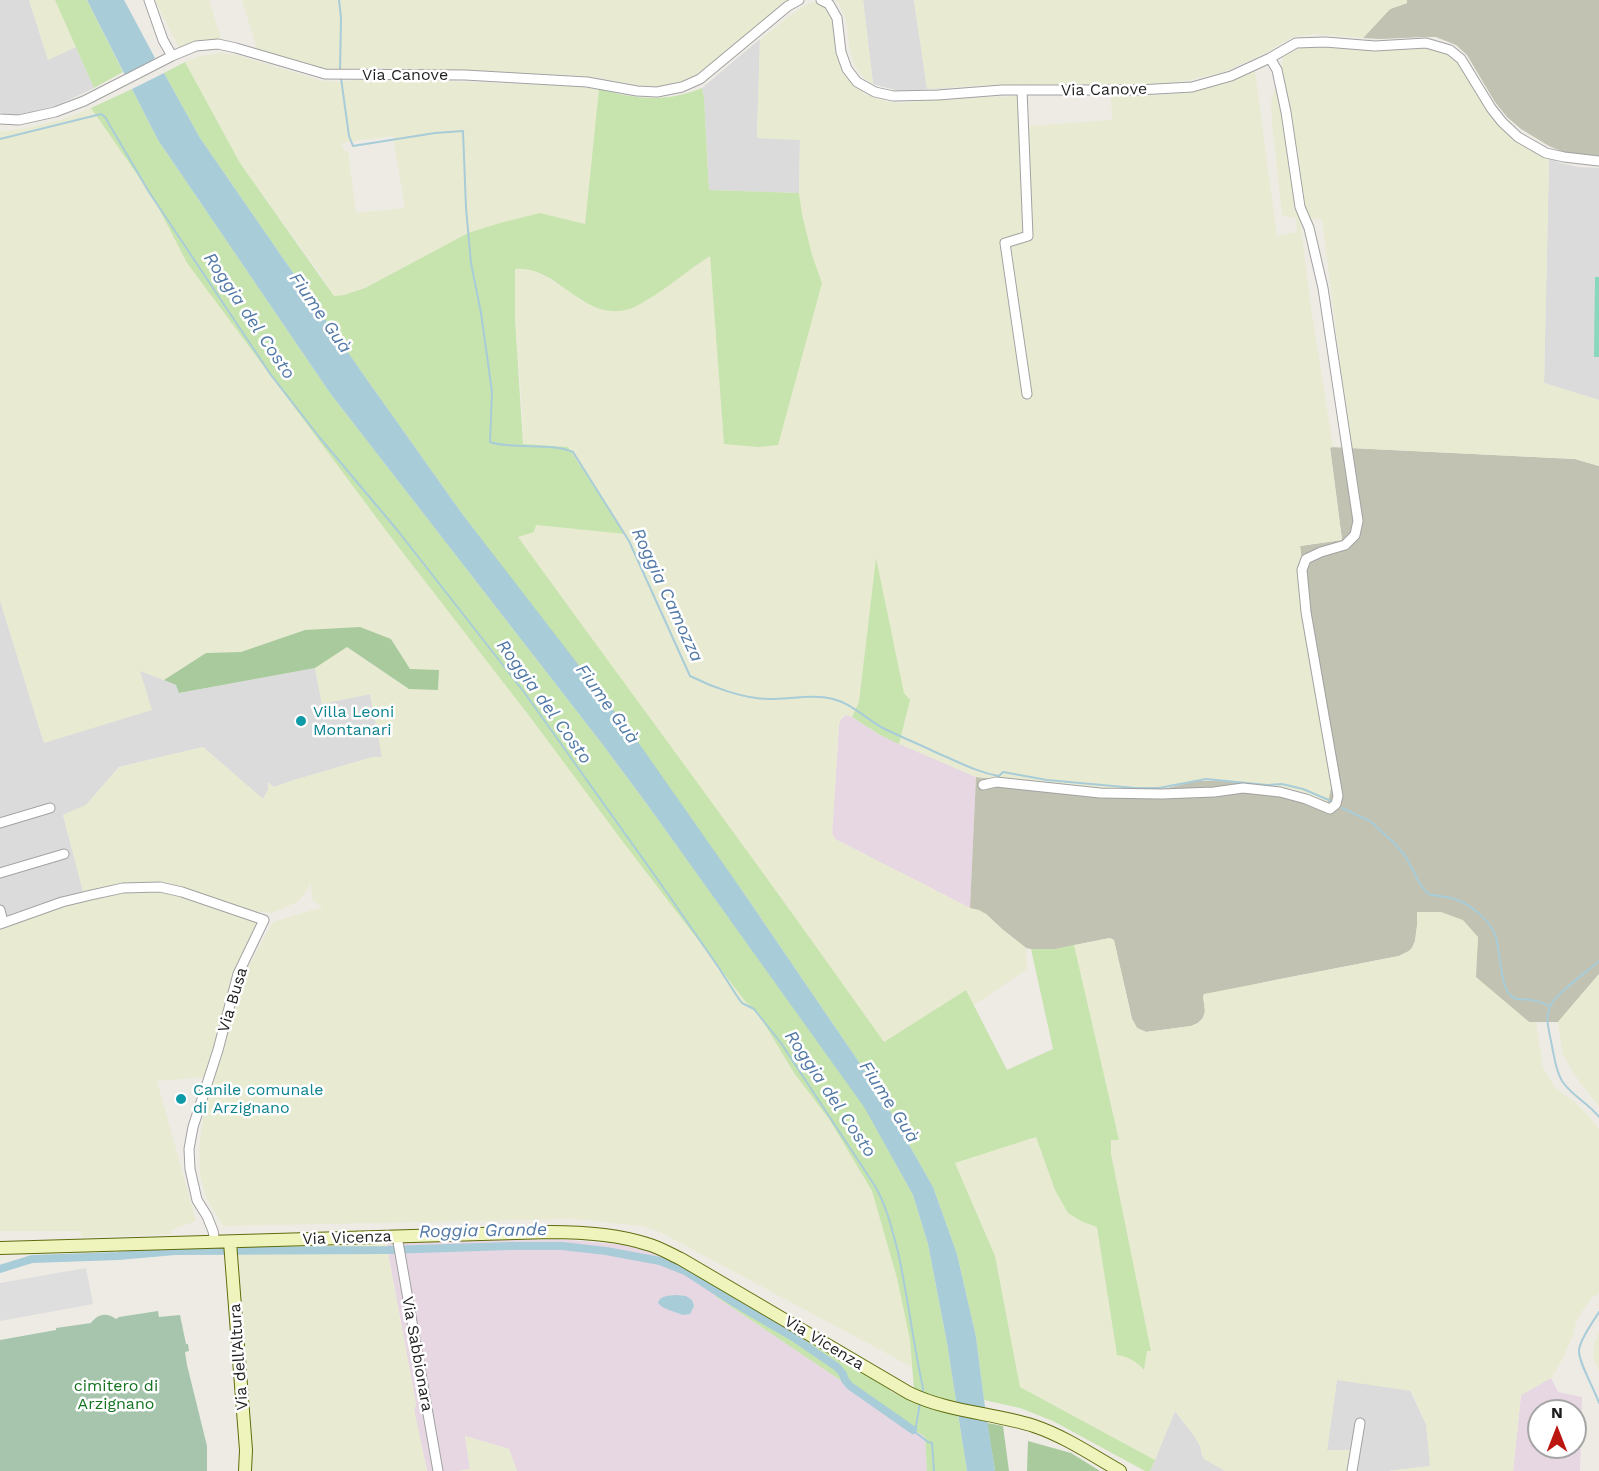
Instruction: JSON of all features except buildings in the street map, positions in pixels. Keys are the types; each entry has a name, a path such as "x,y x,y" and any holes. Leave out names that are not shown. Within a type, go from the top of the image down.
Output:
{"main road":[{"name":"Via Vicenza","path":"0,1248 550,1232 583,1232 623,1237 649,1244 681,1258 927,1402 1037,1427 1120,1471"},
{"name":"Via dell'Altura","path":"230,1242 246,1450 245,1471"}],"street":[{"path":"149,0 172,56"},
{"name":"Via Canove","path":"0,119 19,120 55,112 84,101 172,56 196,46 218,44 325,74 487,76 586,82 657,92 682,87 700,79 788,6 799,0"},
{"name":"Via Canove","path":"820,0 829,4 837,18 841,52 847,69 857,82 874,92 892,96 1022,90 1138,90 1192,87 1231,76 1296,44 1325,42 1375,46 1426,43 1450,50 1461,59 1491,108 1518,137 1546,153 1599,161"},
{"path":"983,785 996,782 1100,793 1162,794 1214,792 1244,788 1280,792 1330,809 1336,804 1337,789 1306,612 1302,570 1306,559 1346,545 1355,535 1358,521 1323,288 1310,228 1300,207 1286,112 1277,70 1270,58"},
{"path":"1022,90 1028,236 1005,243 1027,394"},
{"path":"0,823 50,808"},
{"path":"0,873 64,854"},
{"name":"Via Busa","path":"2,923 62,902 91,895 123,888 160,887 182,892 264,920 238,974 218,1050 193,1127 189,1149 190,1169 197,1200 207,1216 215,1242"},
{"path":"0,910 2,923"},
{"name":"Via Sabbionara","path":"397,1237 438,1471"},
{"path":"1352,1471 1360,1424"}],"shaded area":[{"path":"0,0 29,0 48,59 76,47 94,88 60,104 14,117 0,112"},
{"path":"29,0 55,0 76,47 48,60"},
{"path":"155,0 209,0 222,42 206,40 179,48"},
{"path":"242,0 793,0 703,73 685,82 659,87 571,75 381,68 338,71 322,69 257,49"},
{"path":"835,0 863,0 873,84 865,79 855,67 849,46 846,19"},
{"path":"863,0 914,0 927,88 951,88 899,91 873,84"},
{"path":"914,0 1407,0 1407,3 1390,9 1363,38 1317,34 1298,36 1224,72 1185,81 1161,84 986,85 927,89"},
{"path":"1407,0 1599,0 1599,156 1563,152 1521,129 1495,102 1467,55 1456,45 1436,37 1363,38 1390,9 1407,3"},
{"path":"813,2 820,3 832,16 850,79 865,94 898,103 1020,96 1032,229 1029,126 1112,120 1111,96 1187,92 1227,83 1255,71 1277,236 1297,232 1296,218 1282,216 1272,122 1271,102 1284,56 1302,47 1317,45 1380,51 1423,48 1450,55 1458,62 1485,108 1499,125 1549,158 1544,383 1599,400 1599,466 1575,459 1351,448 1322,219 1300,218 1310,301 1333,447 1330,448 1342,540 1300,546 1332,784 1328,802 1292,789 1223,781 1196,781 1163,789 1125,790 1075,788 976,777 899,744 910,700 904,693 876,561 859,702 852,717 846,715 839,724 832,833 835,839 986,914 1026,948 1027,969 974,1005 966,990 884,1042 518,537 536,525 624,534 568,448 523,444 515,319 515,269 527,267 569,291 583,302 630,309 653,296 710,255 724,444 822,283 812,255 802,214 799,193 800,140 757,138 760,40 784,20"},
{"path":"760,39 757,138 800,139 799,193 709,190 702,88"},
{"path":"222,53 237,55 319,80 338,82 388,79 599,89 585,224 540,213 468,233 365,288 334,296 240,163 185,62 200,56","holes":["393,136 405,208 356,213 348,152 344,150 341,143"]},
{"path":"91,108 154,199 187,263 393,540 745,1001 758,1013 794,1073 829,1119 872,1191 897,1278 910,1340 912,1367 658,1231 641,1226 575,1219 223,1226 206,1197 200,1175 199,1150 203,1119 243,976 273,922 323,907 313,901 310,883 305,894 297,902 272,913 255,911 266,918 235,976 206,1077 157,1081 196,1221 171,1230 171,1234 82,1237 80,1231 0,1231 0,924 83,891 63,815 86,805 119,767 203,747 263,799 268,790 268,782 274,787 373,757 382,757 370,694 322,704 315,668 347,647 409,689 438,690 439,671 410,669 391,639 305,630 241,652 206,653 164,680 140,671 152,710 44,743 0,600 0,132 64,119"},
{"path":"1549,158 1578,167 1599,168 1599,400 1544,383"},
{"path":"1330,447 1575,459 1599,466 1599,974 1558,1022 1529,1022 1475,977 1478,937 1417,912 1415,941 1409,951 1399,956 1203,996 1205,1011 1198,1023 1146,1032 1137,1028 1132,1019 1114,940 1110,938 1056,949 1026,948 986,914 970,908 976,777 1125,790 1163,789 1196,781 1223,781 1279,787 1303,793 1332,784 1300,546 1342,540"},
{"path":"0,600 44,743 139,670 176,685 180,693 315,668 322,703 370,694 383,757 373,757 274,787 268,783 268,790 263,799 203,747 119,767 86,805 63,815 83,891 0,924"},
{"path":"846,715 880,735 976,777 970,908 835,839 832,833 839,724"},
{"path":"1417,912 1441,912 1463,920 1478,937 1476,977 1529,1022 1536,1022 1543,1067 1551,1081 1556,1089 1575,1102 1588,1115 1599,1129 1599,1293 1596,1297 1593,1295 1579,1316 1573,1336 1551,1378 1521,1395 1513,1471 1389,1471 1430,1466 1426,1424 1411,1391 1337,1380 1327,1450 1358,1450 1354,1471 1225,1471 1204,1459 1195,1437 1175,1411 1155,1460 1020,1387 995,1256 955,1163 1036,1137 1055,1190 1083,1222 1097,1227 1117,1355 1128,1357 1144,1370 1147,1351 1151,1351 1111,1154 1111,1140 1119,1140 1074,945 1110,938 1114,941 1132,1019 1137,1028 1146,1032 1198,1023 1205,1011 1204,994 1399,956 1409,951 1415,941"},
{"path":"1599,974 1599,1106 1563,1056 1558,1022"},
{"path":"558,1239 626,1245 657,1254 679,1264 721,1290 715,1296 925,1437 927,1471 517,1471 509,1449 465,1436 470,1469 427,1471 414,1410 416,1404 386,1242"},
{"path":"386,1242 416,1404 414,1410 427,1471 251,1471 251,1443 234,1247"},
{"path":"86,1268 93,1304 0,1321 0,1283"},
{"path":"1599,1332 1599,1371 1593,1356 1594,1344"},
{"path":"1551,1378 1558,1392 1582,1397 1582,1399 1527,1399 1527,1459 1580,1459 1580,1471 1513,1471 1521,1395"},
{"path":"1337,1379 1410,1390 1426,1424 1431,1466 1389,1471 1354,1471 1327,1450"},
{"path":"1175,1411 1195,1437 1202,1455 1225,1471 1150,1471"},
{"path":"465,1436 509,1449 517,1471 458,1471 470,1469"}],"green space":[{"path":"55,0 87,0 123,72 94,88"},
{"path":"185,62 240,163 334,296 365,288 468,233 500,223 540,213 585,224 599,89 639,97 663,98 702,88 709,190 799,193 812,255 822,283 778,445 759,447 724,444 710,256 639,305 613,311 598,308 584,301 544,275 530,270 515,269 515,319 523,444 568,447 625,534 536,525 534,532 518,537 884,1042 966,990 1007,1070 1053,1049 1031,949 1056,949 1074,945 1119,1140 1111,1140 1111,1154 1151,1351 1147,1351 1144,1370 1132,1360 1117,1355 1097,1227 1068,1213 1055,1190 1036,1137 955,1163 995,1256 1020,1387 1155,1460 1150,1471 1145,1471 1053,1421 1020,1408 984,1400 976,1337 957,1254 933,1187 878,1090 741,889 463,515 200,138 164,73"},
{"path":"132,89 158,140 330,393 603,745 864,1106 913,1195 928,1244 947,1343 967,1471 927,1471 925,1437 715,1296 721,1290 890,1385 890,1391 915,1403 910,1340 897,1278 872,1191 829,1119 794,1073 758,1013 745,1001 393,540 187,263 154,199 91,108"},
{"path":"1595,277 1599,277 1599,357 1594,357"},
{"path":"876,558 904,693 910,700 899,744 852,717 859,702"},
{"path":"360,627 391,639 410,669 439,670 438,690 409,689 347,647 315,668 179,693 176,685 164,680 206,653 241,652 305,630"},
{"name":"cimitero di Arzignano","path":"158,1311 159,1317 180,1315 189,1351 185,1352 187,1365 207,1446 207,1471 0,1471 0,1340 91,1323 102,1315 109,1315 116,1319"},
{"path":"987,1423 1003,1426 1009,1471 995,1471"},
{"path":"1028,1441 1071,1453 1100,1471 1027,1471"}],"water":[{"path":"87,0 124,0 155,58 127,79"},
{"name":"Fiume Guà","path":"164,73 200,138 363,374 463,515 638,742 878,1090 933,1187 957,1254 976,1337 995,1471 967,1471 947,1343 928,1244 913,1195 864,1107 603,745 330,393 158,140 132,89"},
{"path":"686,1296 692,1300 694,1306 690,1314 682,1315 658,1303 663,1297"}],"waterway":[{"name":"Roggia Camozza","path":"339,0 340,72"},
{"name":"Roggia Camozza","path":"341,78 349,136 353,146 435,133 463,131 471,263 481,313 492,392 490,442 510,446 554,447 573,452 629,541 690,676 718,688 749,697 769,699 818,697 839,701 881,727 967,766 999,776 1003,772 1047,780 1135,788 1159,788 1206,779 1267,785 1282,784 1303,789 1331,801"},
{"name":"Roggia del Costo","path":"0,139 101,114 105,117 149,192 271,375 398,531 524,692 663,887 742,1003 754,1009 781,1043 875,1186 886,1210 898,1252 923,1388 922,1395"},
{"name":"Roggia Camozza","path":"1342,808 1370,821 1395,844 1406,857 1428,894 1460,901 1484,918 1494,932 1505,987 1509,994 1516,999 1535,1000 1550,1006"},
{"path":"1599,961 1557,997 1549,1009 1548,1017 1554,1059 1562,1081 1599,1117"},
{"name":"Roggia Grande","path":"0,1269 32,1259 118,1256 175,1251 388,1250 510,1246 562,1246 606,1251 660,1261 685,1271 793,1337 837,1367 850,1386 913,1430"},
{"path":"1599,1312 1584,1336 1579,1350 1581,1362 1599,1403"},
{"name":"Roggia Grande","path":"920,1403 915,1432 932,1443 934,1471"}],"place":[{"name":"Villa Leoni Montanari","path":"301,721"},
{"name":"Canile comunale di Arzignano","path":"181,1099"}]}
